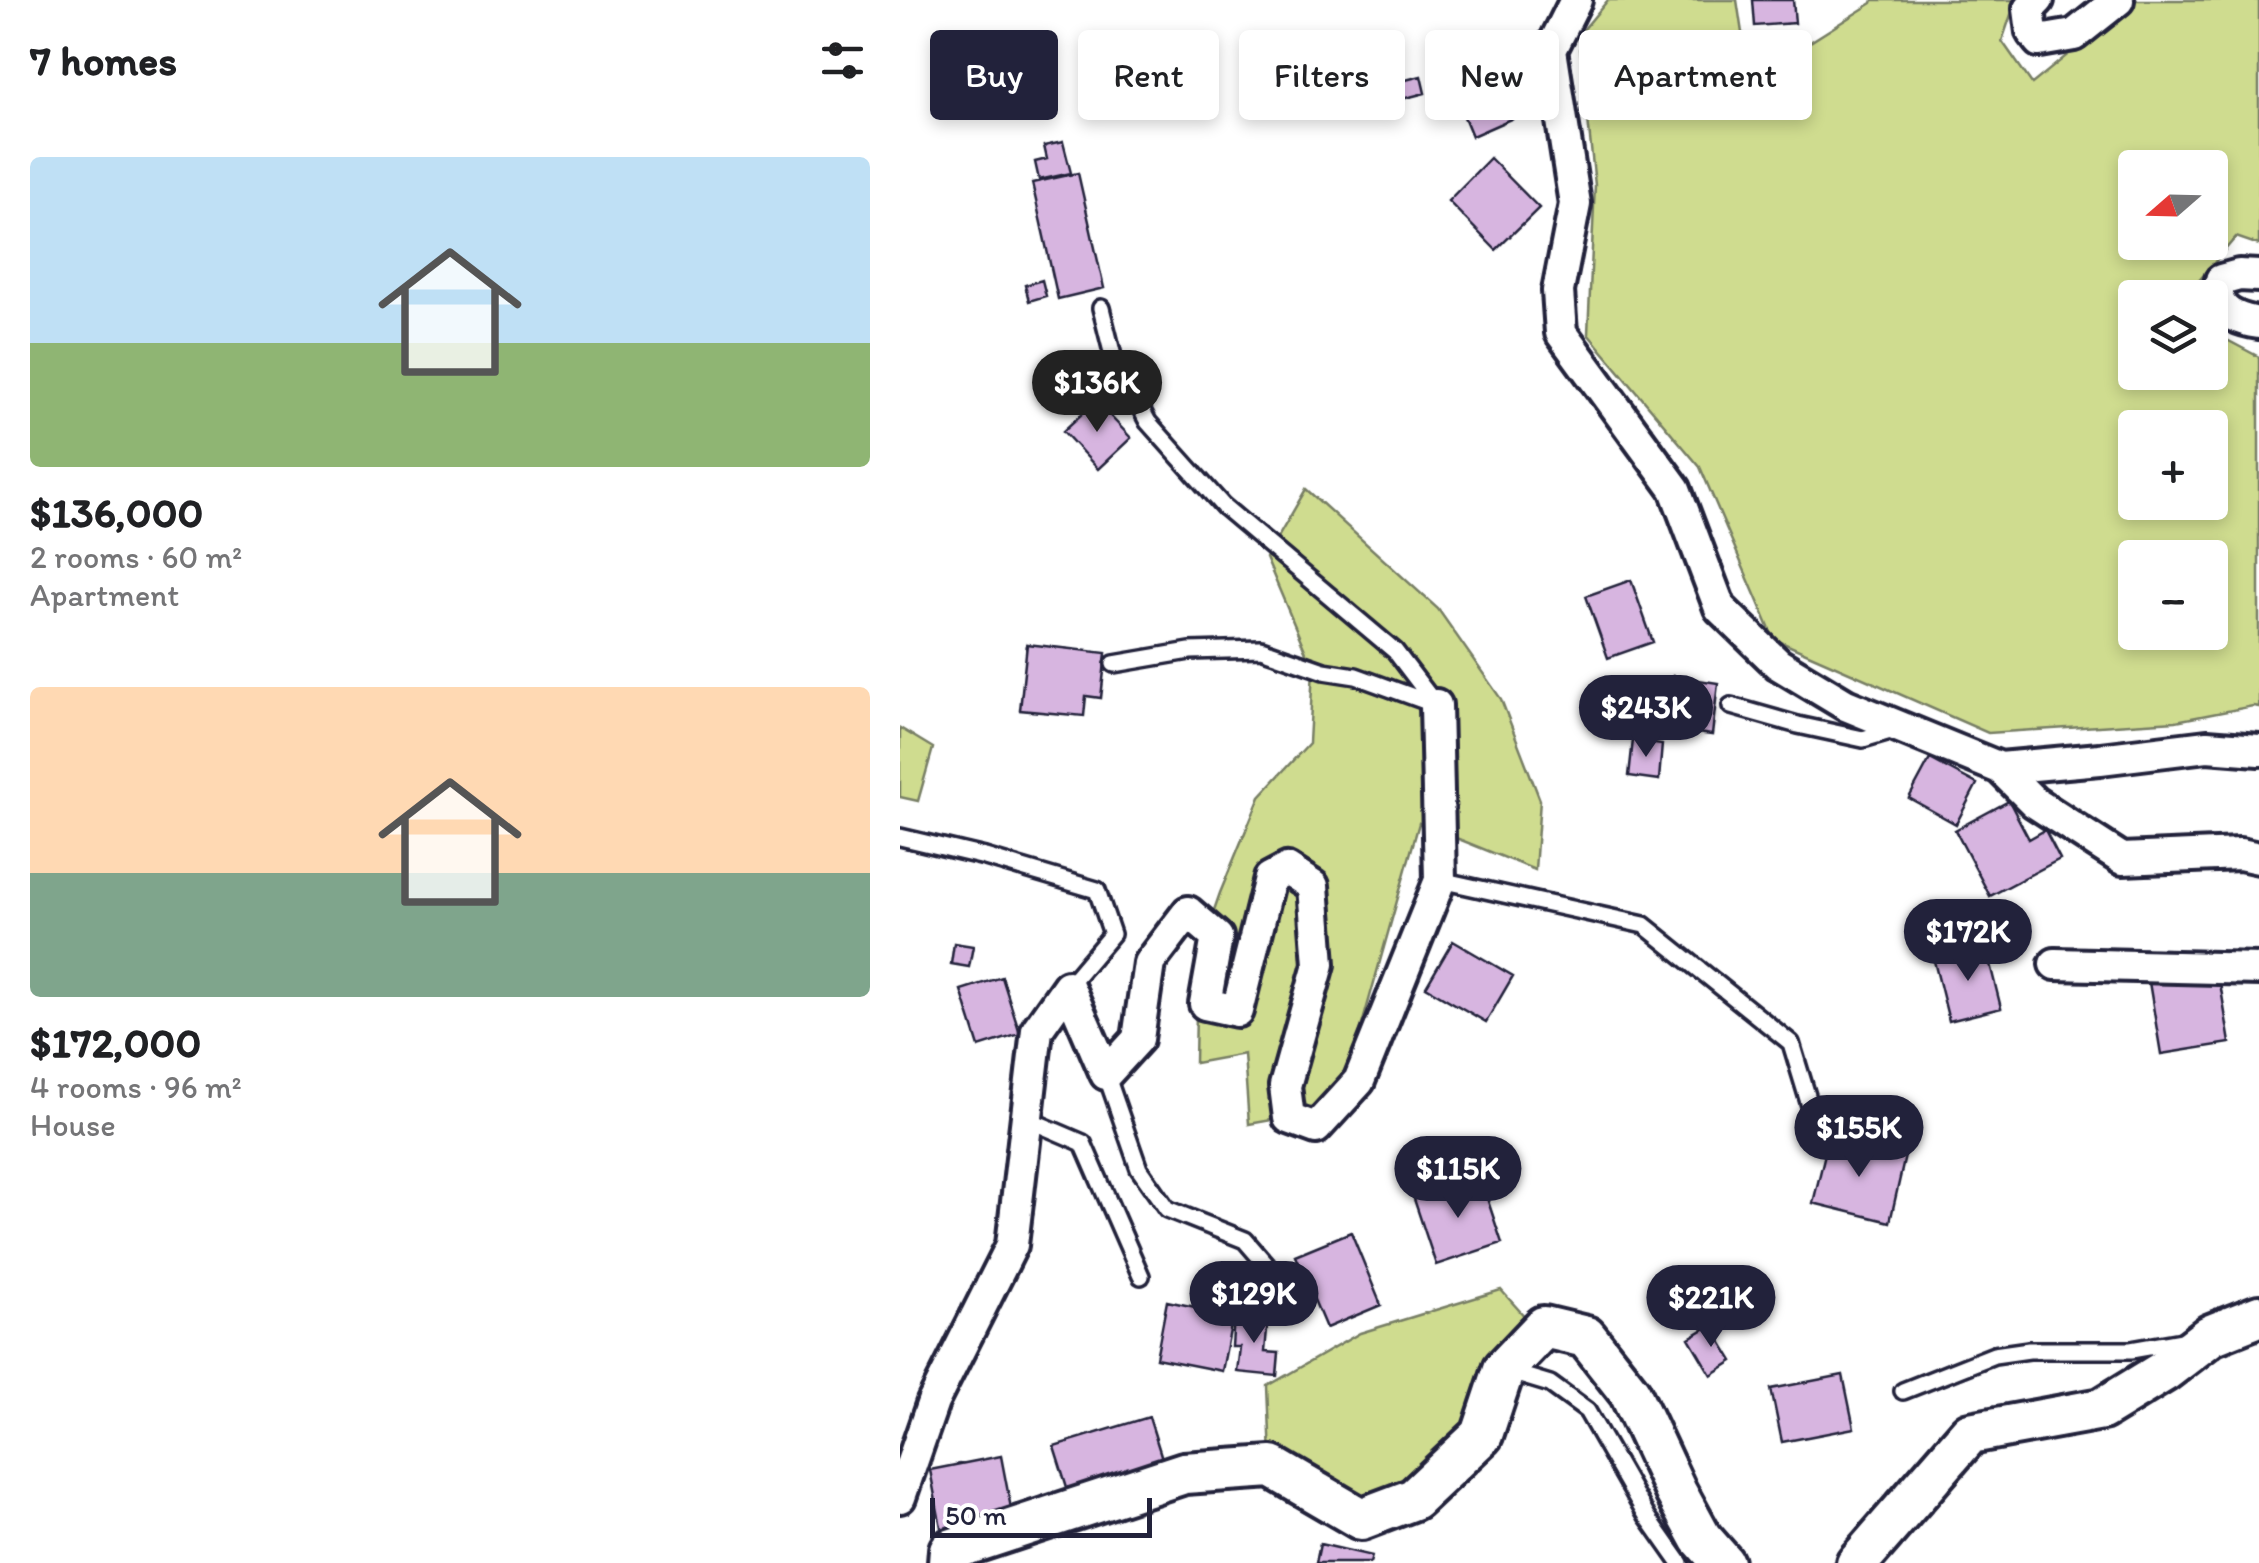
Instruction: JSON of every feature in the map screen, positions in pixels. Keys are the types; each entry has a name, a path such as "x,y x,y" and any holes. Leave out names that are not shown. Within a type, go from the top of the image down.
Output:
{"street":[{"path":"1576,0 1551,50 1575,204 1558,291 1560,332 1675,489 1720,608 1778,664 1846,705 2000,768 2034,802 2122,860 2240,854 2259,858"},
{"path":"2038,0 2029,9 2032,32 2039,41 2074,35 2118,0"},
{"path":"2259,276 2239,275 2221,280 2218,297 2238,320 2259,323"},
{"path":"1068,986 1106,1074 1138,1040 1149,963 1188,912 1218,936 1205,1004 1237,1010 1270,878 1287,869 1313,886 1319,964 1285,1086 1289,1118 1316,1128 1359,1081 1440,880 1436,705"},
{"path":"2000,768 2207,746 2259,750"},
{"path":"2054,964 2259,969"},
{"path":"900,1497 932,1402 1012,1245 1037,1030 1068,986"},
{"path":"1857,1563 1970,1433 2102,1409 2164,1371 2211,1335 2259,1316"},
{"path":"949,1563 950,1550 1184,1473 1272,1466 1361,1518 1414,1499 1482,1435 1504,1370 1544,1327 1586,1338 1630,1393 1676,1492 1701,1538 1722,1563"}],"lane":[{"path":"1100,308 1113,356 1148,422 1224,506 1395,650 1436,705"},
{"path":"1114,664 1190,651 1261,649 1324,671 1356,676 1436,705"},
{"path":"1731,706 1863,739 1901,728"},
{"path":"900,837 1098,890 1112,934 1068,986"},
{"path":"1440,880 1644,926 1791,1043 1815,1122"},
{"path":"1106,1074 1140,1170 1167,1208 1245,1240 1288,1290"},
{"path":"1027,1120 1084,1142 1142,1276"},
{"path":"1903,1391 1994,1355 2029,1350 2131,1350 2211,1335"},
{"path":"1504,1370 1550,1384 1588,1410 1647,1516 1680,1563"}],"green space":[{"path":"1608,0 1737,0 1742,30 1583,30"},
{"path":"1873,0 2016,0 2002,41 2032,84 2131,0 2259,0 2259,245 2236,237 2228,246 2228,150 2118,150 2118,260 2216,260 2199,280 2118,280 2118,390 2228,390 2228,341 2259,357 2259,707 2176,721 1988,733 1774,639 1700,467 1588,334 1595,185 1588,120 1812,120 1812,41"},
{"path":"1306,489 1438,609 1501,699 1540,800 1535,870 1419,823 1349,1071 1312,1113 1249,1124 1244,1054 1195,1063 1197,959 1260,796 1309,743 1313,669 1266,558"},
{"path":"900,728 933,748 918,801 900,797"},
{"path":"1501,1290 1527,1319 1467,1432 1414,1483 1356,1506 1271,1458 1268,1386 1360,1333"}],"building":[{"path":"1753,0 1793,0 1795,23 1755,26"},
{"path":"1421,76 1425,93 1405,98 1405,80"},
{"path":"1465,120 1508,120 1472,136"},
{"path":"1063,142 1071,173 1039,180 1035,162 1047,159 1044,146"},
{"path":"1490,158 1539,208 1496,250 1448,201"},
{"path":"1078,173 1104,288 1058,299 1032,183"},
{"path":"1042,280 1046,296 1029,301 1025,285"},
{"path":"1096,401 1131,438 1098,469 1063,431"},
{"path":"1631,580 1653,642 1608,658 1586,596"},
{"path":"1027,644 1106,653 1101,698 1086,696 1084,716 1020,710"},
{"path":"1673,676 1718,683 1712,735 1666,729"},
{"path":"1633,740 1662,744 1659,780 1629,776"},
{"path":"1930,759 1977,784 1956,824 1909,798"},
{"path":"2009,801 2029,839 2045,830 2060,859 1990,896 1955,830"},
{"path":"1453,941 1513,976 1486,1022 1426,987"},
{"path":"954,943 973,946 969,967 951,964"},
{"path":"1986,948 2001,1008 1949,1021 1934,961"},
{"path":"2218,971 2230,1043 2161,1054 2149,982"},
{"path":"1002,977 1020,1034 979,1047 961,990"},
{"path":"1829,1137 1905,1156 1890,1222 1813,1203"},
{"path":"1480,1177 1502,1243 1436,1265 1414,1199"},
{"path":"1351,1232 1381,1305 1326,1328 1295,1255"},
{"path":"1167,1301 1233,1315 1222,1371 1156,1358"},
{"path":"1234,1315 1268,1318 1265,1352 1279,1353 1277,1376 1237,1372 1240,1347 1232,1347"},
{"path":"1711,1325 1733,1361 1711,1375 1689,1338"},
{"path":"1843,1375 1854,1428 1782,1442 1771,1389"},
{"path":"1149,1417 1166,1471 1071,1500 1054,1446"},
{"path":"1001,1456 1014,1524 943,1538 930,1470"},
{"path":"1320,1544 1372,1556 1370,1563 1316,1563"}]}
